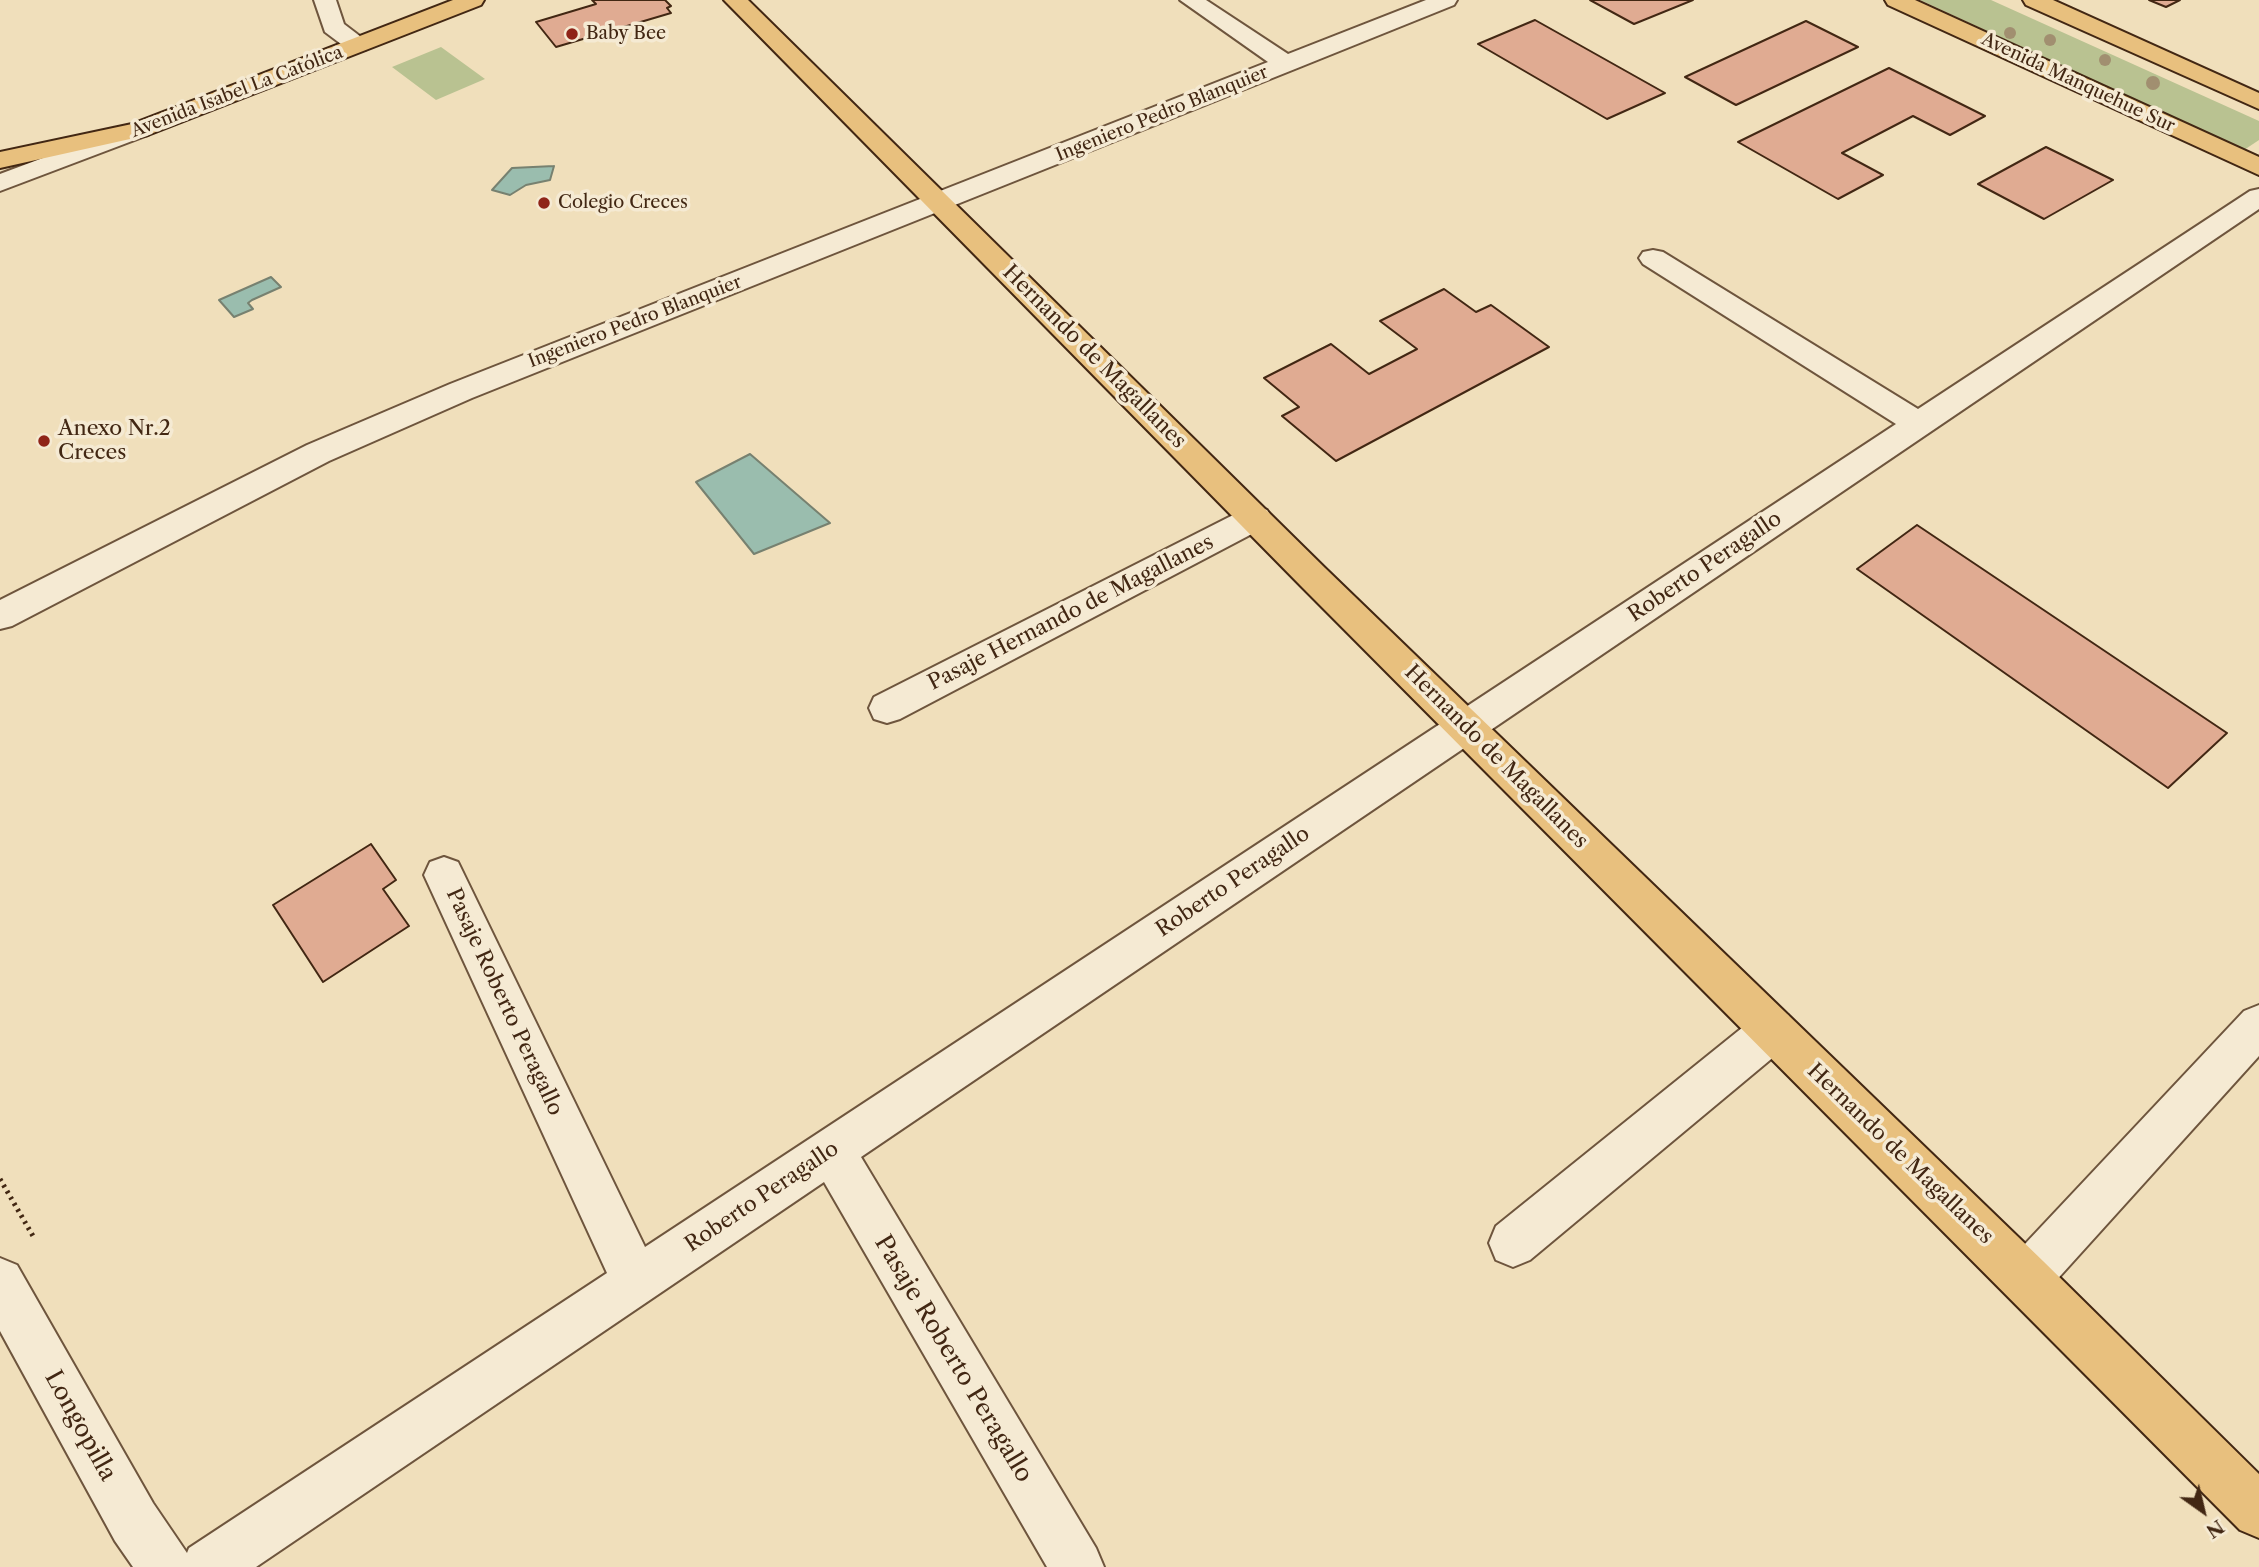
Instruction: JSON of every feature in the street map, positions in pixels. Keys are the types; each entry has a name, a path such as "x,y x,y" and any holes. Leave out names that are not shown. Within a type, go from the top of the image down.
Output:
{"main road":[{"name":"Avenida Isabel La Católica","path":"139,130 473,0"},
{"name":"Hernando de Magallanes","path":"735,0 2259,1511"},
{"name":"Avenida Manquehue Sur","path":"1896,0 2259,167"},
{"path":"2034,0 2259,102"},
{"path":"0,160 139,130"}],"street":[{"path":"325,0 334,27 357,45"},
{"name":"Ingeniero Pedro Blanquier","path":"1191,0 1287,64"},
{"name":"Ingeniero Pedro Blanquier","path":"0,616 330,448 461,391 1446,0"},
{"name":"Avenida Isabel La Católica","path":"0,183 139,130"},
{"name":"Roberto Peragallo","path":"208,1567 2259,197"},
{"path":"1653,258 1919,424"},
{"name":"Pasaje Hernando de Magallanes","path":"887,708 1255,518"},
{"name":"Pasaje Roberto Peragallo","path":"444,875 636,1281"},
{"path":"2026,1278 2259,1026"},
{"path":"1513,1243 1773,1030"},
{"name":"Pasaje Roberto Peragallo","path":"832,1149 1077,1567"},
{"name":"Longopilla","path":"0,1282 134,1522 164,1567"}],"green space":[{"path":"1920,0 1991,0 2259,121 2259,140 2244,150"},
{"path":"441,47 485,79 436,100 392,67"}],"shaded area":[{"path":"554,166 550,180 526,185 510,195 492,190 512,168"},
{"path":"271,277 281,287 248,303 253,309 234,317 219,300"},
{"path":"750,454 830,523 754,554 696,482"}],"building":[{"name":"Baby Bee","path":"592,0 665,0 671,6 667,8 671,13 556,47 536,22 596,4"},
{"path":"1590,0 1693,0 1634,24"},
{"path":"2149,0 2180,0 2166,7"},
{"path":"1535,20 1665,93 1607,119 1478,44"},
{"path":"1806,21 1858,47 1736,105 1685,77"},
{"path":"1889,68 1985,116 1950,135 1913,116 1842,153 1883,175 1838,199 1738,142"},
{"path":"2046,147 2113,180 2044,219 1978,184"},
{"path":"1444,289 1476,312 1491,305 1549,347 1336,461 1282,416 1299,407 1264,378 1331,344 1369,374 1417,349 1380,321"},
{"path":"1917,525 2227,733 2168,788 1857,569"},
{"path":"371,844 396,880 383,889 409,926 323,982 273,905"}],"place":[{"name":"Baby Bee","path":"572,34"},
{"name":"Colegio Creces","path":"544,203"},
{"name":"Anexo Nr.2 Creces","path":"44,441"}]}
